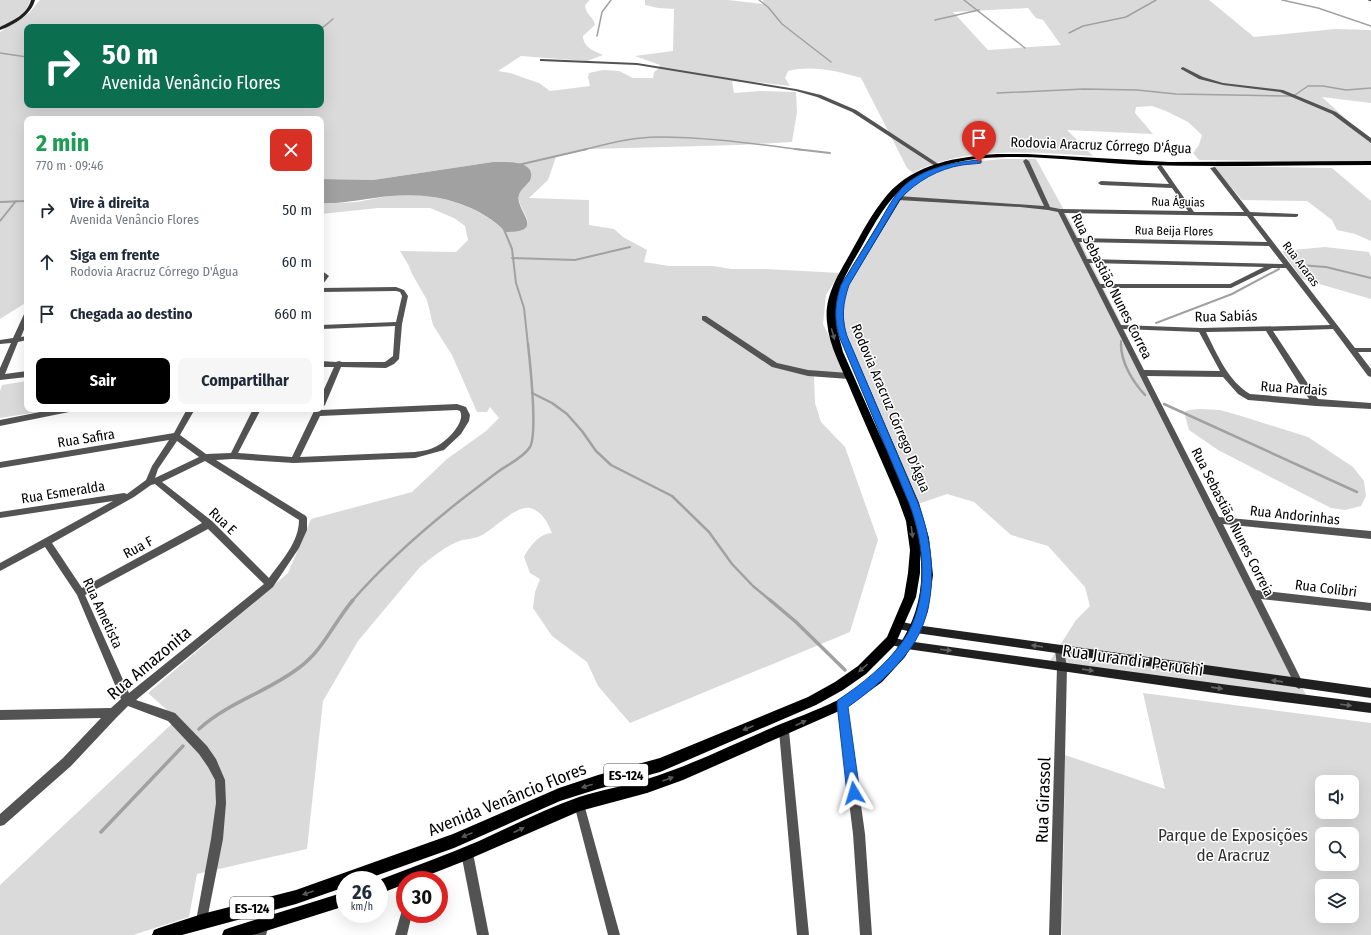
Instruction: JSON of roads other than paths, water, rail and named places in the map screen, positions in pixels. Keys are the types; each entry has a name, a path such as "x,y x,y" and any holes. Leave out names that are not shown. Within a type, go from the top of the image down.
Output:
{"main road":[{"name":"Rodovia Aracruz Córrego D'Água","path":"890,640 910,597 914,573 915,550 911,521 833,335 830,325 830,302 842,275 884,203 908,178 937,165 969,158 994,156 1139,163 1371,164"},
{"path":"1351,164 1357,159 1371,157"},
{"name":"Rodovia Aracruz Córrego D'Água","path":"907,645 916,628 923,607 927,580 925,543 920,518 843,336 839,324 838,312 845,285 898,198 908,186 917,180 945,168 961,163 979,162 1026,161 1213,168 1371,168"},
{"name":"Avenida Venâncio Flores","path":"159,935 202,921 296,897 454,841 559,795 660,765 805,704 839,686 862,670 890,640"},
{"name":"ES-124","path":"429,871 580,804 666,779 784,731 842,704 866,688 907,645"},
{"name":"ES-124","path":"229,935 262,930 336,902"}],"street":[{"path":"0,30 26,13 32,6 33,0"},
{"path":"542,60 638,64 796,90 825,98 854,111 937,165"},
{"path":"1183,68 1201,78 1223,84 1281,91 1334,113 1371,141"},
{"path":"1026,161 1048,208"},
{"path":"1160,167 1192,213"},
{"name":"Rua Araras","path":"1213,168 1272,244 1334,328 1371,374"},
{"path":"1101,183 1173,186"},
{"name":"Rua Águias","path":"898,198 1014,204 1060,211 1296,215"},
{"name":"Rua Sebastião Nunes Correa","path":"1060,211 1142,373"},
{"name":"Rua Beija Flores","path":"1075,240 1272,244"},
{"path":"1085,261 1288,266"},
{"path":"1098,286 1231,286 1271,266"},
{"path":"324,290 396,289 402,291 405,296 399,324 396,356 391,362 386,365 324,364"},
{"path":"704,318 775,365 808,373 849,376"},
{"path":"24,320 14,340 0,377 24,374"},
{"path":"324,327 399,324"},
{"name":"Rua Sabiás","path":"1118,327 1201,330 1334,328"},
{"path":"1268,328 1316,403"},
{"name":"Rua Pardais","path":"1201,330 1226,374 1239,392 1248,397 1371,406"},
{"path":"0,342 24,338"},
{"path":"1352,350 1371,350"},
{"path":"324,398 339,364"},
{"path":"1142,373 1226,374"},
{"name":"Rua Sebastião Nunes Correia","path":"1142,373 1255,594 1299,684"},
{"path":"0,567 152,482 205,457 233,456 294,460 415,455 441,448 454,438 462,427 466,415 463,409 457,407 324,411"},
{"path":"0,423 54,412"},
{"path":"152,482 155,468 189,412"},
{"path":"233,456 255,412"},
{"path":"294,460 318,412"},
{"path":"176,436 205,457"},
{"name":"Rua Safira","path":"0,465 176,436"},
{"name":"Rua Amazonita","path":"0,821 67,762 127,701 270,584 295,548 303,530 303,518 205,457"},
{"name":"Rua E","path":"152,482 209,524 270,584"},
{"name":"Rua Esmeralda","path":"0,515 130,494"},
{"name":"Rua Andorinhas","path":"1217,520 1371,535"},
{"name":"Rua F","path":"80,593 209,524"},
{"name":"Rua Ametista","path":"46,542 80,593 127,701"},
{"name":"Rua Colibri","path":"1255,594 1371,607"},
{"name":"Rua Jurandir Peruchi","path":"898,625 1299,684 1371,693"},
{"name":"Rua Jurandir Peruchi","path":"890,640 907,645 1062,667 1371,708"},
{"name":"Rua Girassol","path":"1055,935 1062,667 1060,649"},
{"path":"127,701 171,716 203,750 212,762 220,780 222,803 202,921"},
{"path":"842,704 858,834 866,935"},
{"path":"0,715 114,713"},
{"path":"784,731 803,935"},
{"path":"580,804 614,935"},
{"path":"467,853 483,935"},
{"path":"401,935 404,923"}],"waterway":[{"path":"597,36 602,12 611,0"},
{"path":"759,0 768,7 782,24 831,62"},
{"path":"964,0 977,10"},
{"path":"1069,33 1083,26 1126,17 1156,0"},
{"path":"1282,0 1318,8 1371,26"},
{"path":"935,20 977,10"},
{"path":"977,10 1025,48"},
{"path":"324,26 333,19"},
{"path":"0,53 24,57"},
{"path":"997,93 1084,89 1137,90 1176,94 1289,96 1295,95 1308,86 1323,86 1346,90 1371,88"},
{"path":"586,149 610,143 648,137 676,137 749,143 804,150"},
{"path":"518,165 586,149"},
{"path":"795,149 830,153"},
{"path":"0,202 16,201"},
{"path":"0,221 16,201"},
{"path":"16,201 24,201"},
{"path":"503,227 512,249 513,258"},
{"path":"513,258 575,260 630,247"},
{"path":"513,258 516,283 524,308 528,345"},
{"path":"1299,265 1326,267 1371,278"},
{"path":"1156,323 1232,294 1279,269"},
{"path":"528,344 532,393"},
{"path":"1121,344 1123,358 1128,372 1145,395"},
{"path":"352,601 392,559 436,520 527,451 530,447 532,439 532,393"},
{"path":"532,393 552,403 567,414 582,431 596,451 611,465 672,496 709,532 732,564 753,586 771,601"},
{"path":"1164,404 1357,492"},
{"path":"199,729 223,711 288,676 300,667 322,644 353,600"},
{"path":"770,600 796,622 845,670"},
{"path":"101,832 183,746"}],"park label":[{"name":"Parque de Exposições de Aracruz","path":"1233,845"}]}
